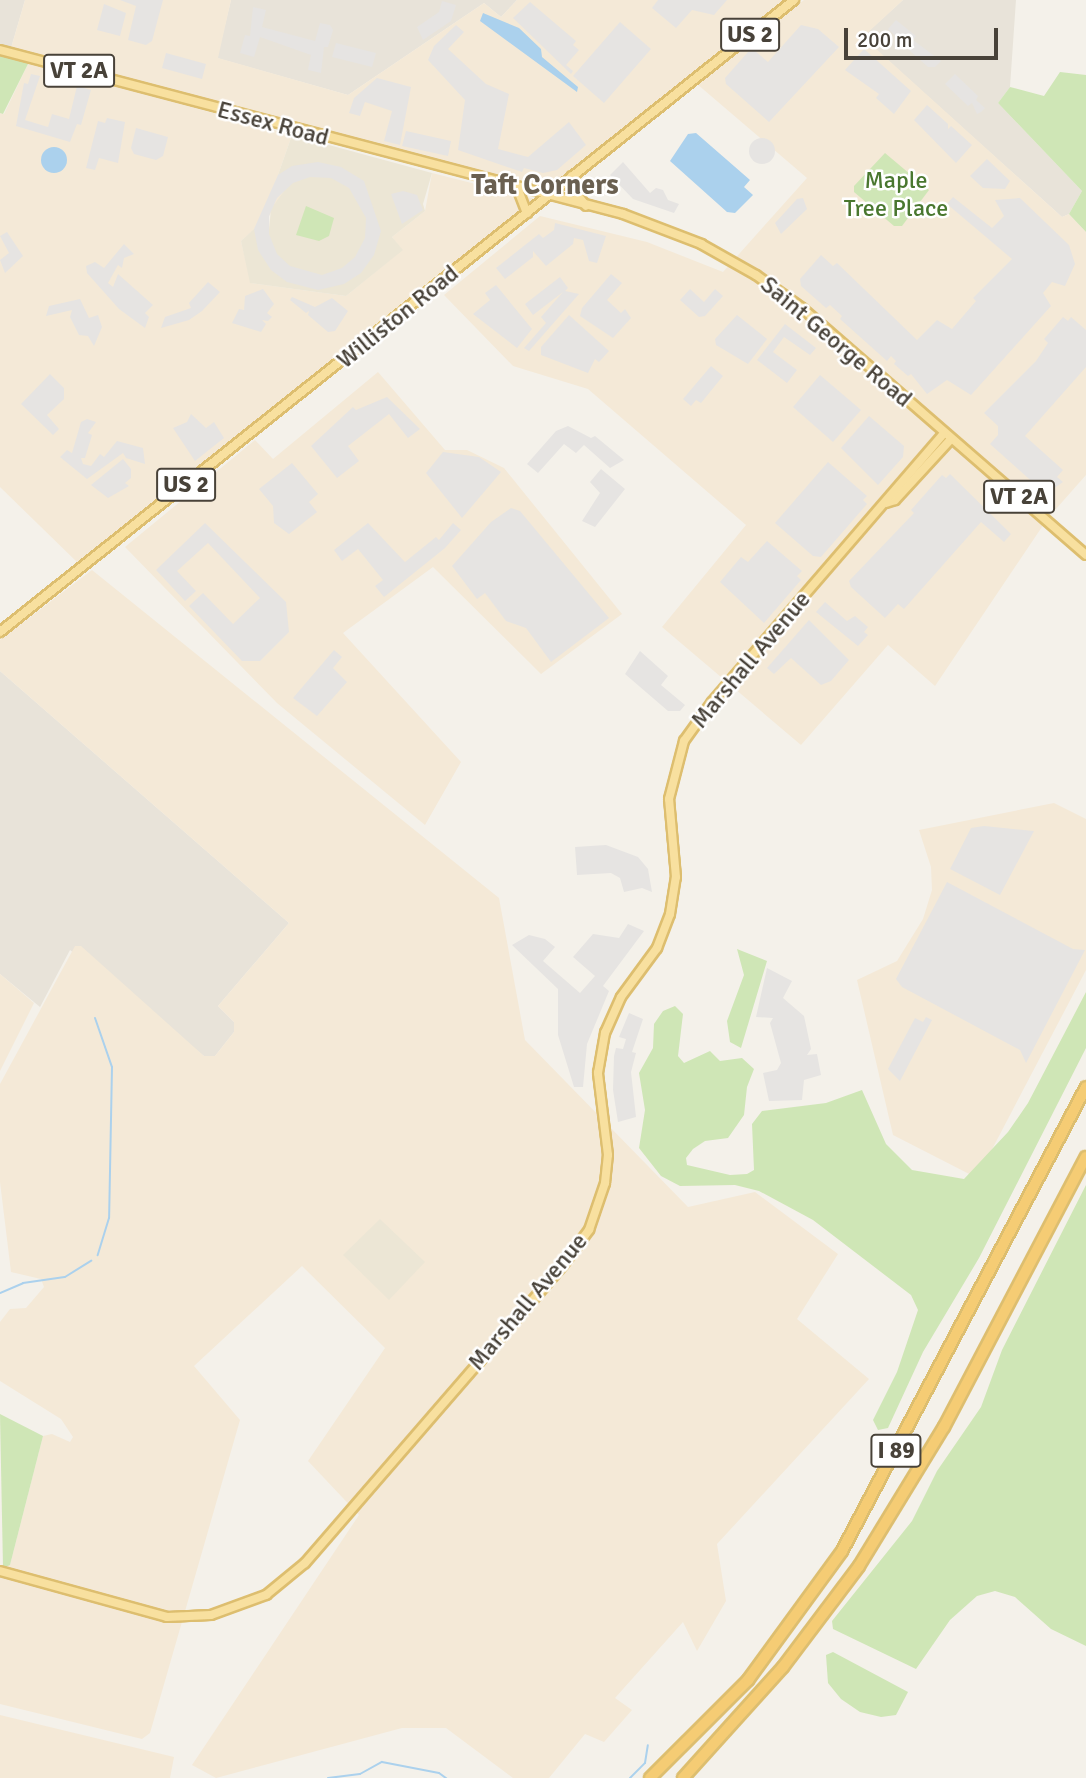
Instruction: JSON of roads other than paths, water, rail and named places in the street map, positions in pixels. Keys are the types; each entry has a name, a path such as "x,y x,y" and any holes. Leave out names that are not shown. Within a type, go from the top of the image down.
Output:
{"highway":[{"name":"I 89","path":"650,1778 748,1680 842,1552 1086,1087"},
{"name":"I 89","path":"683,1778 783,1667 859,1566 944,1427 1086,1157"}],"main road":[{"name":"Williston Road","path":"0,632 794,0"},
{"name":"Essex Road","path":"0,50 547,197"},
{"path":"572,177 574,191 586,206"},
{"path":"517,190 527,213"},
{"name":"Saint George Road","path":"547,197 676,233 756,275 802,309 1086,555"},
{"name":"Marshall Avenue","path":"0,1571 167,1617 211,1615 254,1601 305,1563 563,1265 589,1230 606,1183 608,1155 598,1073 605,1033 621,997 657,948 670,914 676,877 669,799 681,748 712,702 947,436"}],"water":[{"path":"483,13 519,28 541,49 542,57 578,87 577,92 480,21"},
{"path":"696,133 750,180 744,187 753,195 735,213 727,212 670,161 688,134"},
{"path":"54,147 63,151 67,160 63,169 54,173 45,169 41,160 45,151"}],"waterway":[{"path":"95,1018 112,1067 109,1218 98,1255"},
{"path":"0,1293 23,1283 65,1277 91,1261"},
{"path":"630,1778 645,1763 648,1745"},
{"path":"328,1778 360,1774 382,1762 439,1773 446,1778"}],"district":[{"name":"Taft Corners","path":"545,185"}],"park label":[{"name":"Maple Tree Place","path":"896,195"}]}
